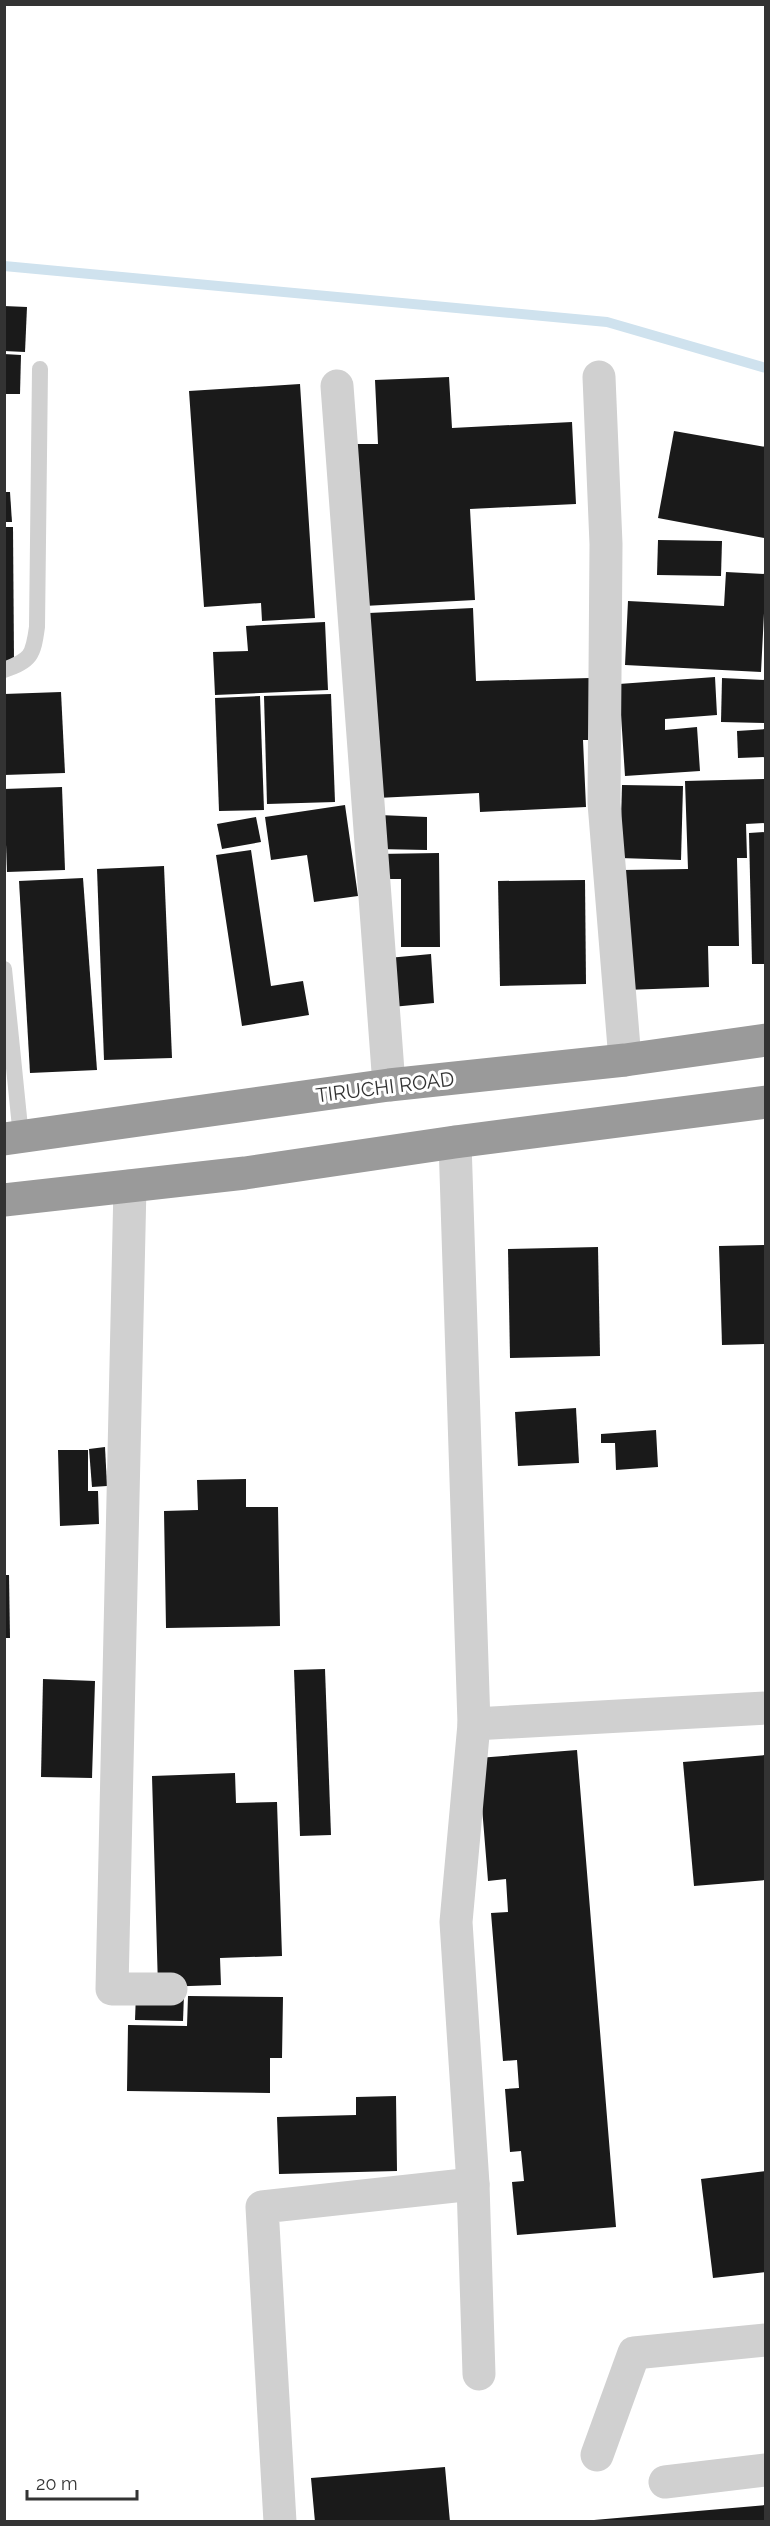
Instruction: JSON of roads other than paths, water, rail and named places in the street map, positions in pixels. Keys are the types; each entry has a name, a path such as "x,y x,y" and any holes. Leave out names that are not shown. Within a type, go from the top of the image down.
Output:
{"highway":[{"name":"TIRUCHI ROAD","path":"13,1138 389,1085 625,1060 765,1040"},
{"path":"4,1200 244,1173 455,1142 765,1102"}],"street":[{"path":"599,377 606,544 604,803 625,1060"},
{"path":"337,386 389,1085"},
{"path":"455,1142 474,1724 456,1922 473,2184 479,2374"},
{"path":"130,1186 112,1989 171,1989"},
{"path":"474,1724 765,1707"},
{"path":"280,2522 262,2207 473,2184"},
{"path":"597,2454 634,2353 765,2340"},
{"path":"665,2482 765,2470"}],"lane":[{"path":"4,670 26,662 34,648 37,627 40,369"},
{"path":"4,969 13,1138"}],"waterway":[{"path":"4,266 607,322 766,368"}]}
